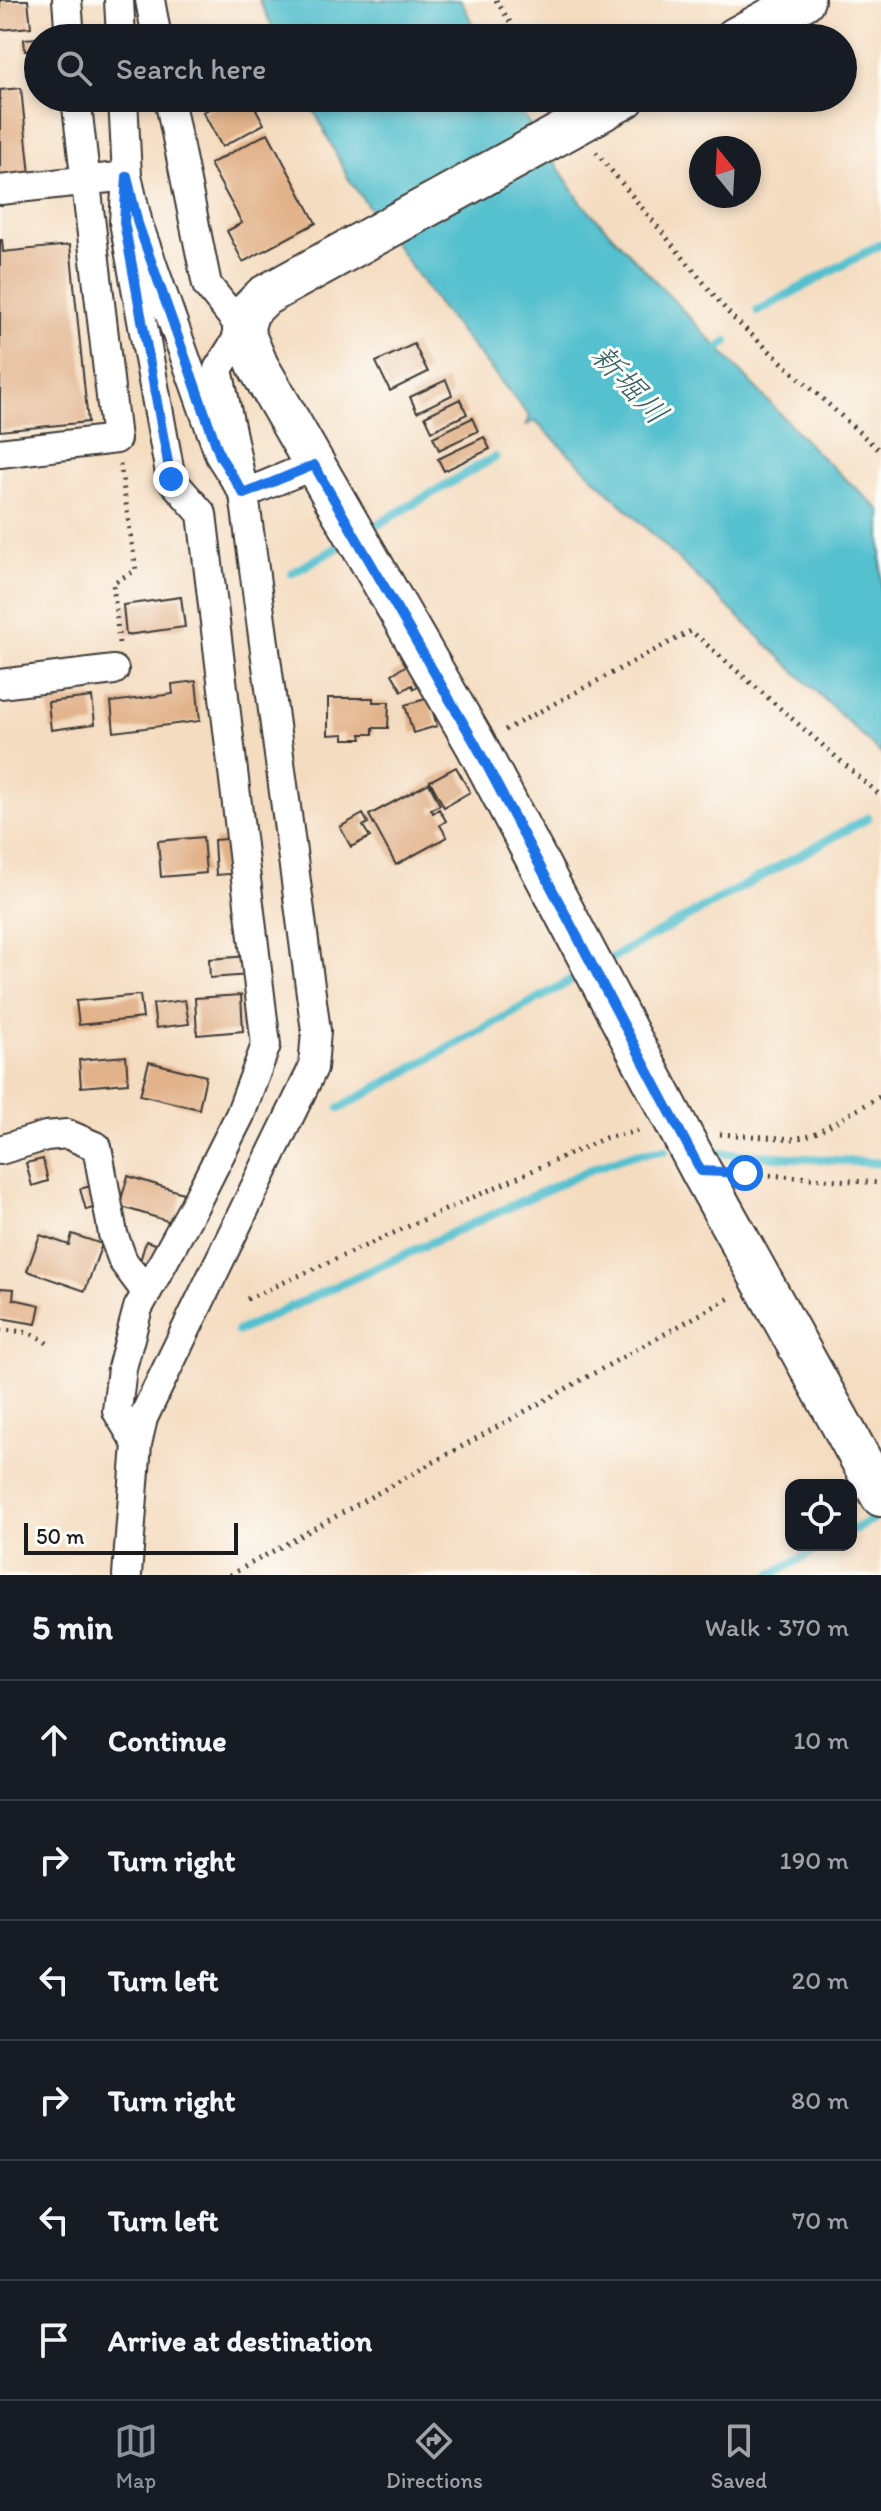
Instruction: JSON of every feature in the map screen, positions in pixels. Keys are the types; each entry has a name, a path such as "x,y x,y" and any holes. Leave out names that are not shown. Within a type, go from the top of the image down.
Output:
{"street":[{"path":"67,0 69,24"},
{"path":"119,0 120,24"},
{"path":"150,0 154,24"},
{"path":"760,24 804,0"},
{"path":"0,453 116,439 77,112"},
{"path":"124,112 127,176 124,222 171,479 202,514 266,1045 240,1115 138,1308 122,1368 117,1411 137,1444"},
{"path":"172,112 207,285 243,330 258,366 476,745 701,1171 881,1496"},
{"path":"127,1575 137,1444 143,1418 313,1068 316,1052 314,1015 244,494 218,369 243,330 249,311 264,296 600,112"},
{"path":"0,190 127,176"},
{"path":"127,176 138,224 220,456 244,494"},
{"path":"244,494 314,465"},
{"path":"0,684 114,670"},
{"path":"0,1150 46,1136 67,1134 97,1147 113,1234 123,1261 146,1292"}],"path":[{"path":"496,0 511,24"},
{"path":"574,126 732,317 881,452"},
{"path":"114,670 122,670 113,583 136,570 116,439"},
{"path":"476,745 691,631 881,796"},
{"path":"247,1299 605,1138 648,1130 795,1139 814,1134 881,1096"},
{"path":"701,1171 881,1183"},
{"path":"230,1575 762,1280"},
{"path":"0,1330 39,1335 50,1346"}],"water":[{"path":"259,0 461,0 472,24 271,24"},
{"name":"新堀川","path":"315,112 521,112 581,202 817,453 881,511 881,754 535,421 526,425 530,417 439,306 348,178"}],"building":[{"path":"0,0 28,0 31,24 0,30"},
{"path":"21,88 30,175 0,178 0,90"},
{"path":"203,112 258,112 264,124 222,147"},
{"path":"268,133 316,223 243,262 227,231 242,223 210,164"},
{"path":"0,240 3,252 70,245 88,422 0,431"},
{"path":"414,344 428,372 390,391 376,362"},
{"path":"446,380 452,395 417,412 410,397"},
{"path":"460,399 467,414 432,431 425,416"},
{"path":"472,418 478,431 439,450 433,437"},
{"path":"484,437 490,449 444,471 438,459"},
{"path":"181,597 185,627 126,635 123,605"},
{"path":"409,664 421,684 402,691 392,674"},
{"path":"196,681 200,721 114,732 111,702 173,694 172,684"},
{"path":"92,697 95,724 51,730 48,702"},
{"path":"328,698 373,698 373,702 389,702 388,728 373,728 373,734 361,734 362,739 344,739 344,734 328,735"},
{"path":"429,698 437,726 413,733 405,705"},
{"path":"456,767 470,792 444,807 430,781"},
{"path":"429,783 440,805 431,809 433,813 439,809 446,821 440,825 447,837 396,865 369,815"},
{"path":"363,814 368,823 363,826 370,837 351,847 340,827"},
{"path":"203,837 206,873 161,877 158,841"},
{"path":"237,838 240,873 216,875 214,840"},
{"path":"249,956 250,975 210,978 209,959"},
{"path":"140,995 143,1018 79,1025 76,1001"},
{"path":"241,995 243,1031 197,1035 195,998"},
{"path":"185,1000 189,1024 156,1028 153,1004"},
{"path":"126,1056 128,1083 81,1087 79,1060"},
{"path":"149,1062 206,1076 199,1109 140,1095"},
{"path":"43,1159 48,1181 32,1186 26,1163"},
{"path":"128,1176 183,1193 174,1223 119,1206"},
{"path":"94,1185 100,1206 86,1210 80,1189"},
{"path":"72,1234 102,1244 85,1291 27,1271 40,1235 69,1245"},
{"path":"146,1241 167,1248 160,1267 140,1261"},
{"path":"0,1288 14,1289 13,1299 40,1305 36,1324 0,1318"}],"waterway":[{"path":"758,311 881,244"},
{"path":"709,357 727,341"},
{"path":"373,527 495,457"},
{"path":"292,573 340,546"},
{"path":"610,959 868,818"},
{"path":"340,1108 577,977"},
{"path":"238,1331 594,1168 631,1155 665,1150"},
{"path":"722,1153 881,1163"},
{"path":"857,1528 875,1518"},
{"path":"771,1575 814,1551"}],"route":[{"path":"171,479 124,222 127,176 138,224 220,456 244,494 314,465 476,745 701,1171 745,1173"}]}
